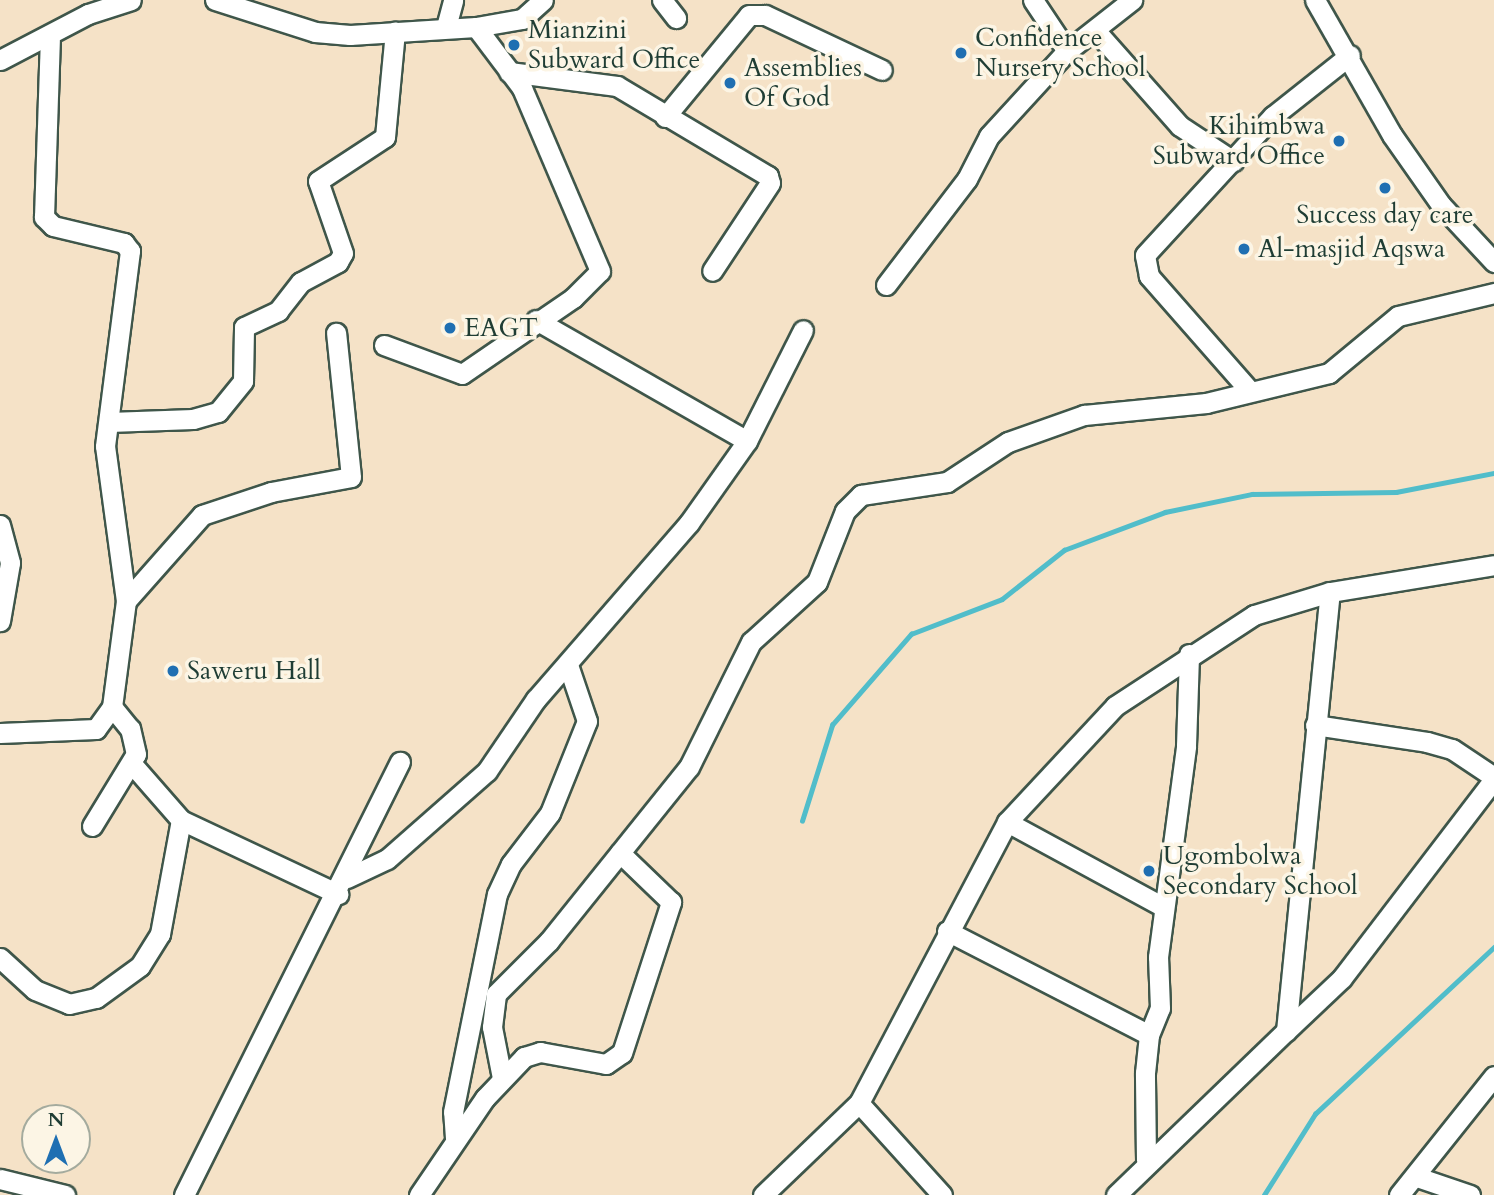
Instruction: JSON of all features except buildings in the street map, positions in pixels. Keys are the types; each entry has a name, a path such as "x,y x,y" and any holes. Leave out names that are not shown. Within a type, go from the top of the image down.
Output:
{"street":[{"path":"0,60 50,40 82,7 131,0"},
{"path":"215,0 238,3 315,32 476,27 522,19 543,0"},
{"path":"446,27 453,0"},
{"path":"662,0 676,18"},
{"path":"1033,0 1067,51"},
{"path":"886,285 967,179 989,136 1067,51 1132,0"},
{"path":"1315,0 1350,55 1392,135 1441,205 1494,262"},
{"path":"665,117 754,14 882,70"},
{"path":"384,345 462,374 536,320 573,298 599,268 509,72 476,27"},
{"path":"1095,30 1180,126 1233,161"},
{"path":"109,422 193,419 218,412 243,381 244,327 278,311 301,282 338,262 343,253 318,181 385,137 395,31"},
{"path":"0,733 86,733 96,729 113,707 126,601 107,469 109,422 130,251 124,243 53,226 44,217 50,40"},
{"path":"1249,390 1143,264 1152,242 1233,161 1273,116 1350,55"},
{"path":"509,72 607,82 770,178 712,271"},
{"path":"502,1078 492,1027 496,994 620,853 689,767 757,632 817,582 845,511 861,495 947,482 1008,442 1084,415 1206,403 1249,390 1329,373 1398,316 1494,293"},
{"path":"536,320 747,441"},
{"path":"342,886 387,859 487,771 568,665 689,523 747,441 803,330"},
{"path":"126,601 202,515 271,492 351,477 336,332"},
{"path":"0,525 10,563 0,621"},
{"path":"763,1195 859,1103 947,930 1007,822 1115,706 1189,654 1254,615 1330,592 1494,565"},
{"path":"1286,1031 1314,725 1332,628 1330,592"},
{"path":"1146,1160 1149,1035 1160,1008 1162,906 1186,746 1189,654"},
{"path":"455,1138 453,1112 497,894 510,864 550,813 587,721 568,665"},
{"path":"92,827 132,764 130,729 113,707"},
{"path":"1115,1195 1146,1160 1342,978 1494,778 1452,749 1427,741 1314,725"},
{"path":"184,1195 342,886 400,762"},
{"path":"132,764 181,820 342,886"},
{"path":"0,958 60,1002 96,998 118,986 160,934 181,820"},
{"path":"1007,822 1162,906"},
{"path":"419,1195 455,1138 502,1078 540,1052 606,1064 622,1053 671,902 620,853"},
{"path":"947,930 1149,1035"},
{"path":"1399,1195 1417,1177 1492,1084"},
{"path":"859,1103 942,1195"},
{"path":"1417,1177 1470,1195"},
{"path":"0,1179 65,1195"}],"waterway":[{"path":"802,821 832,725 911,634 1002,599 1064,550 1165,512 1252,494 1396,492 1494,473"},
{"path":"1264,1195 1315,1114 1494,947"}],"place":[{"name":"Mianzini Subward Office","path":"514,45"},
{"name":"Confidence Nursery School","path":"961,53"},
{"name":"Assemblies Of God","path":"730,83"},
{"name":"Kihimbwa Subward Office","path":"1339,141"},
{"name":"Success day care","path":"1385,188"},
{"name":"Al-masjid Aqswa","path":"1244,249"},
{"name":"EAGT","path":"450,328"},
{"name":"Saweru Hall","path":"173,671"},
{"name":"Ugombolwa Secondary School","path":"1149,871"}]}
